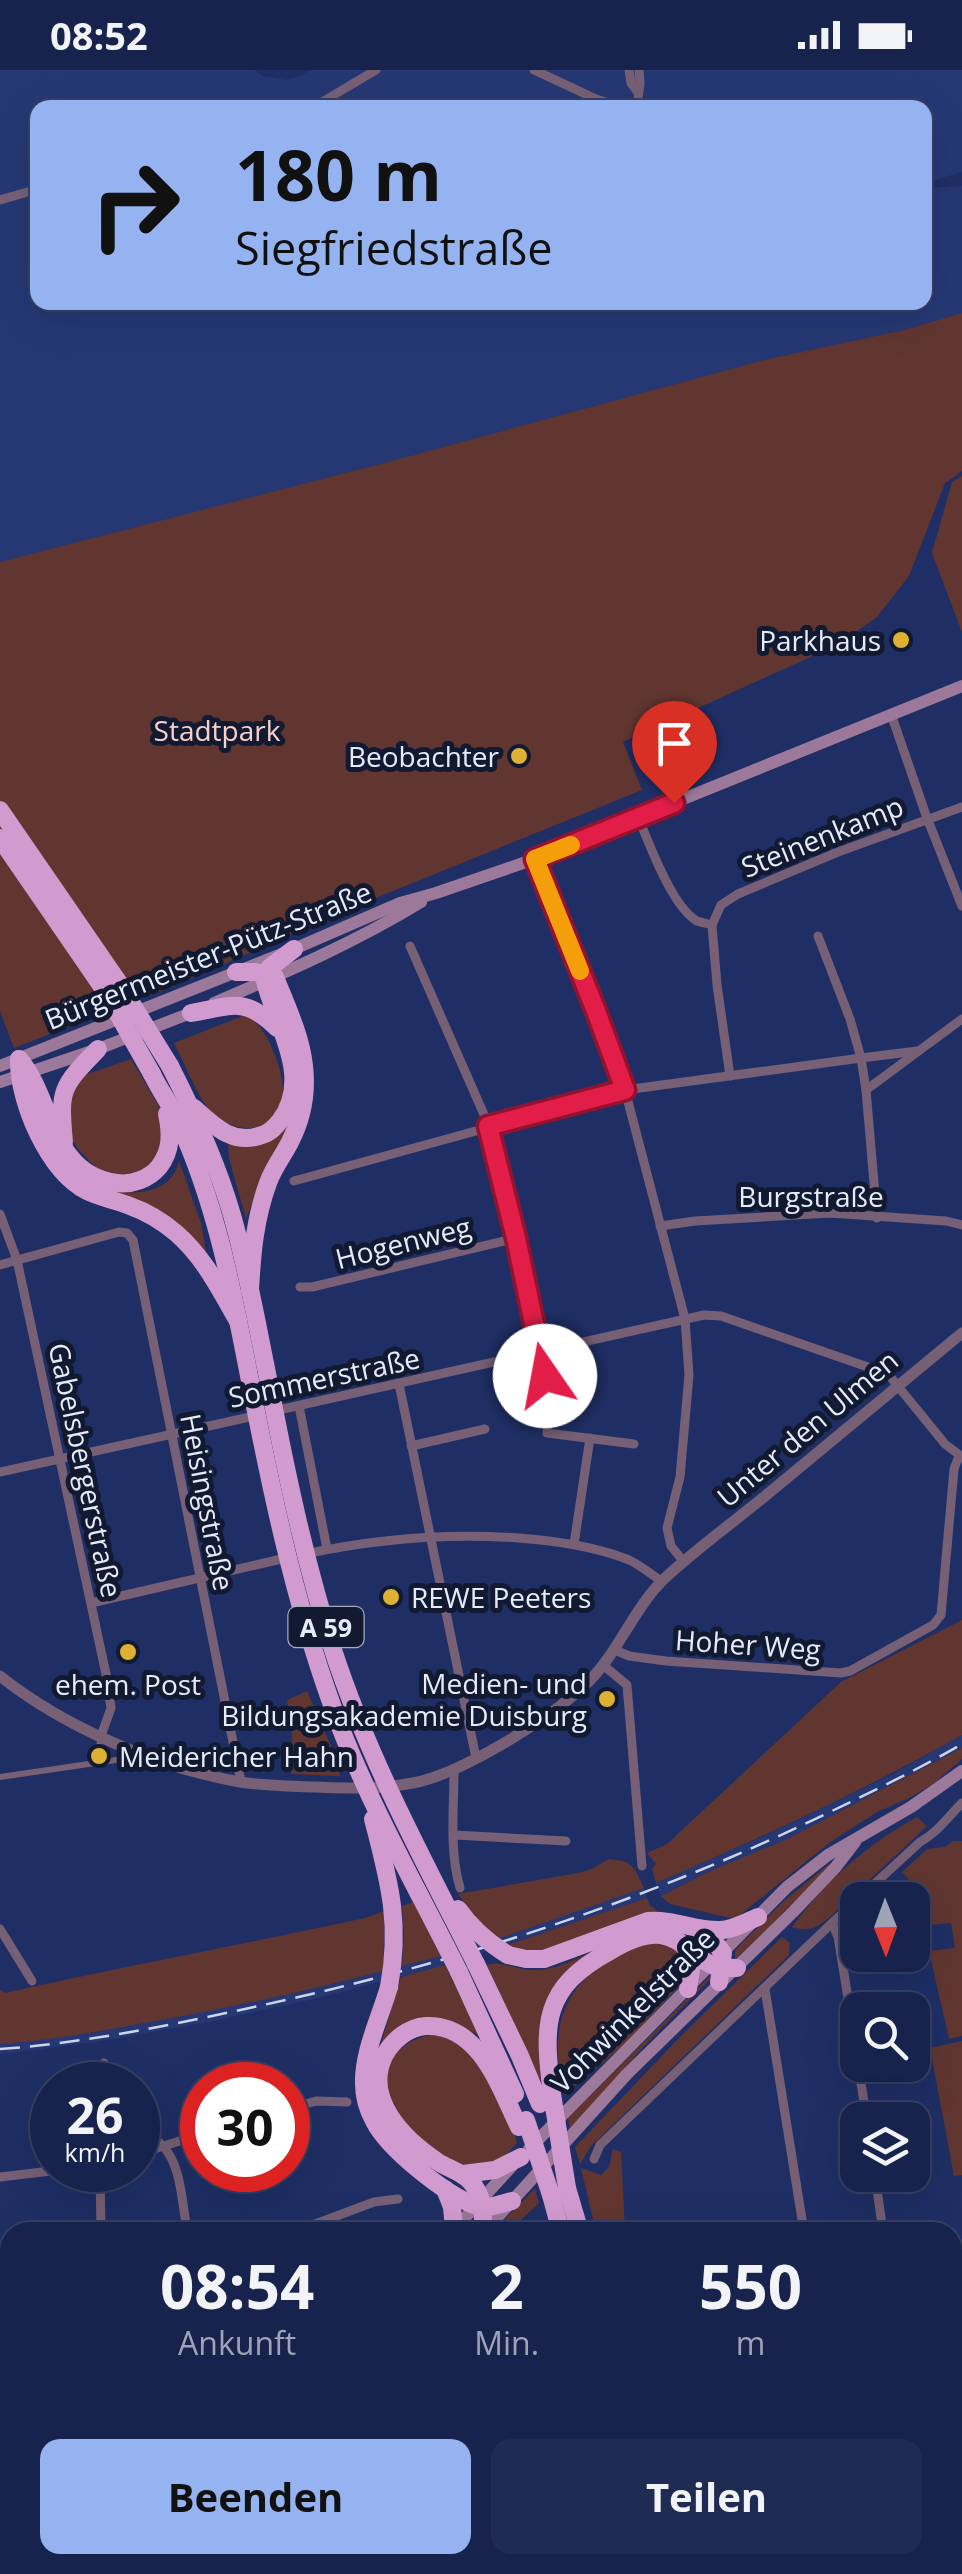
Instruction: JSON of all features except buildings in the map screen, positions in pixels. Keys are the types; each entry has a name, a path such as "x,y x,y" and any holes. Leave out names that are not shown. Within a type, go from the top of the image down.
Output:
{"highway":[{"name":"A 59","path":"0,810 120,983 190,1105 232,1214 250,1290 282,1539 322,1677 365,1784 546,2099"},
{"name":"A 59","path":"0,838 105,990 177,1118 201,1179 227,1266 238,1321 335,1656 384,1779 468,1968 523,2123 575,2222"},
{"path":"190,1105 219,1130 246,1138 275,1128 288,1110 293,1095 292,1065 268,977 269,968 294,948"},
{"path":"236,972 268,977"},
{"path":"250,1290 252,1248 260,1207 270,1177 292,1139 304,1102 300,1044 268,977"},
{"path":"191,1013 244,1005 260,1012 284,1036"},
{"path":"65,1148 62,1096 72,1076 98,1049"},
{"path":"15,1078 73,1160 110,1182 128,1184 148,1176 162,1164 171,1135 164,1100"},
{"path":"15,1078 55,1163 67,1177 83,1190 132,1206 176,1232 202,1261 238,1321"},
{"path":"365,1784 394,1908 394,1957 366,2064 366,2102 382,2133 444,2189 479,2204 512,2201"},
{"path":"420,1854 470,1926 508,1955 544,1959 648,1921 729,1929 758,1917"},
{"path":"700,1928 712,1939 722,1967"},
{"path":"559,2191 546,2099 548,2030 558,1996 570,1978 596,1958 634,1939 662,1935 722,1967"},
{"path":"684,1945 692,1964 688,1989"},
{"path":"482,2222 472,2183 412,2142 390,2119 380,2098 381,2062 389,2047 404,2034 423,2026 446,2028 478,2051 523,2123"},
{"path":"462,2174 495,2170 521,2157"},
{"path":"444,2189 452,2207 453,2222"},
{"name":"A 59","path":"559,2191 561,2222"}],"main road":[{"name":"Bürgermeister-Pütz-Straße","path":"15,1078 236,972 400,903 535,859 962,686"},
{"name":"Bürgermeister-Pütz-Straße","path":"15,1078 191,1013 396,918 436,893"},
{"name":"Bürgermeister-Pütz-Straße","path":"0,1066 15,1078"},
{"name":"Vohwinkelstraße","path":"492,2222 722,1967 758,1917 787,1887 828,1855 911,1807 962,1771"},
{"name":"Vohwinkelstraße","path":"462,2222 688,1989 722,1967 835,1868 860,1836"}],"street":[{"path":"325,100 376,70"},
{"path":"534,70 599,100"},
{"path":"629,70 637,91"},
{"path":"637,100 639,70"},
{"path":"0,200 30,191"},
{"path":"891,714 962,906"},
{"name":"Steinenkamp","path":"712,925 722,905 738,894 962,807"},
{"path":"638,817 660,870 683,906 694,920 712,925 730,1076"},
{"path":"535,859 625,1090 685,1319 689,1376 680,1478 667,1528 671,1546 684,1562"},
{"path":"818,936 861,1058 877,1218"},
{"path":"410,946 488,1126 550,1401 546,1433 634,1444"},
{"path":"866,1090 962,1019"},
{"path":"294,1181 625,1090 920,1050"},
{"name":"Burgstraße","path":"660,1226 830,1212 962,1225"},
{"name":"Gabelsbergerstraße","path":"0,1214 18,1260 92,1603 111,1708 101,1736"},
{"name":"Heisingstraße","path":"18,1260 120,1232 133,1240 240,1782"},
{"name":"Hogenweg","path":"300,1287 516,1238"},
{"path":"0,1265 18,1260"},
{"name":"Sommerstraße","path":"0,1472 704,1314 721,1316 888,1374 898,1385"},
{"name":"Unter den Ulmen","path":"0,1676 64,1720 174,1766 240,1782 376,1788 416,1783 454,1770 556,1709 586,1686 662,1581 962,1333"},
{"path":"399,1384 476,1758"},
{"path":"898,1385 921,1418 961,1457"},
{"path":"299,1406 327,1549"},
{"path":"411,1446 485,1429"},
{"path":"574,1544 590,1438"},
{"name":"Hoher Weg","path":"615,1650 666,1661 841,1673 933,1625 941,1615 954,1469 961,1457"},
{"path":"92,1603 354,1543 430,1536 494,1536 574,1544 633,1562 662,1581"},
{"path":"603,1665 626,1685 642,1866"},
{"path":"96,1763 101,1736"},
{"path":"0,1777 149,1756"},
{"path":"454,1770 455,1870 460,1888"},
{"path":"594,2159 600,2145 832,1923 920,1842 934,1835 962,1803"},
{"path":"454,1834 566,1841"},
{"path":"832,1923 838,1936 847,1992"},
{"path":"0,1929 32,1981"},
{"path":"765,1988 802,2222"},
{"path":"310,2103 347,2102"},
{"path":"160,2148 180,2142"},
{"path":"160,2143 171,2158 186,2222"},
{"path":"0,2177 30,2173"},
{"path":"100,2192 101,2222"},
{"path":"877,2192 882,2222"},
{"path":"321,2222 374,2202 398,2198"}],"shaded area":[{"path":"0,70 255,70 262,76 287,80 312,70 962,70 962,172 932,181 932,100 30,100 30,310 932,310 932,188 962,186 962,313 904,330 768,359 0,562"},
{"path":"962,1735 962,1748 787,1839 661,1896 656,1883 891,1775"},
{"path":"644,1888 647,1898 582,1920 445,1965 314,1999 95,2042 0,2054 0,2044 92,2033 309,1990 441,1956"}],"green space":[{"name":"Stadtpark","path":"962,313 962,471 945,483 909,576 877,617 839,644 623,742 642,790 356,906 174,986 14,1048 0,1011 0,562 768,359 904,330"},
{"path":"962,476 962,632 932,553 952,482"},
{"path":"248,1014 263,1031 275,1056 283,1095 275,1116 258,1127 248,1128 228,1124 211,1112 174,1043"},
{"path":"131,1059 165,1123 161,1158 132,1178 96,1168 77,1148 70,1135 66,1106 79,1077"},
{"path":"292,1119 257,1189 246,1219 228,1142"},
{"path":"179,1161 201,1223 206,1253 110,1191 152,1190 169,1180"},
{"path":"962,1620 962,1735 811,1813 656,1883 652,1869 656,1864 647,1853 667,1844 841,1682"},
{"path":"307,1691 340,1776 291,1774 287,1700"},
{"path":"962,1748 962,1759 934,1783 877,1812 829,1843 735,1919 670,1904 661,1896 787,1839"},
{"path":"917,1817 927,1826 867,1882 840,1882 840,1908 829,1918 812,1928 792,1927 848,1865"},
{"path":"962,1841 962,2036 949,2039 930,1951 955,1948 951,1923 930,1925 930,1882 911,1882 902,1872 927,1849"},
{"path":"609,1859 632,1866 644,1888 497,1939 487,1933 458,1894 578,1873"},
{"path":"830,1863 735,1960 735,1950 784,1901"},
{"path":"647,1898 658,1911 537,1953 504,1946"},
{"path":"413,1902 441,1956 402,1966 402,1906"},
{"path":"385,1911 383,1971 204,2012 72,2036 0,2044 0,1990 5,1993"},
{"path":"782,1937 790,1943 789,1955 591,2146 580,2164 575,2147"},
{"path":"654,1943 680,1951 685,1959 683,1983 620,2048 564,2095 558,2054 562,2018 569,2001 593,1972 627,1952"},
{"path":"599,1949 564,1979 543,2086 487,1965 543,1969"},
{"path":"445,1965 479,2035 441,2021 378,2054 401,1977"},
{"path":"712,1974 644,2046 570,2130 568,2118"},
{"path":"433,2035 456,2041 475,2059 508,2118 517,2143 491,2166 474,2167 444,2156 404,2124 389,2101 386,2077 394,2057 410,2042"},
{"path":"962,2041 962,2175 954,2176 930,2048"},
{"path":"613,2149 621,2152 625,2222 594,2222 581,2168 601,2175 609,2167"},
{"path":"535,2189 539,2203 519,2222 502,2222"}],"railway":[{"path":"0,2049 96,2038 191,2020 329,1990 477,1950 694,1873 834,1810 962,1744"}],"slow traffic":[{"path":"571,845 535,859 580,971"}],"place":[{"name":"Parkhaus","path":"901,640"},
{"name":"Beobachter","path":"519,756"},
{"name":"REWE Peeters","path":"391,1597"},
{"name":"ehem. Post","path":"128,1652"},
{"name":"Medien- und Bildungsakademie Duisburg","path":"607,1699"},
{"name":"Meidericher Hahn","path":"99,1756"}],"route":[{"path":"545,1376 488,1126 625,1090 535,859 674,803"}]}
